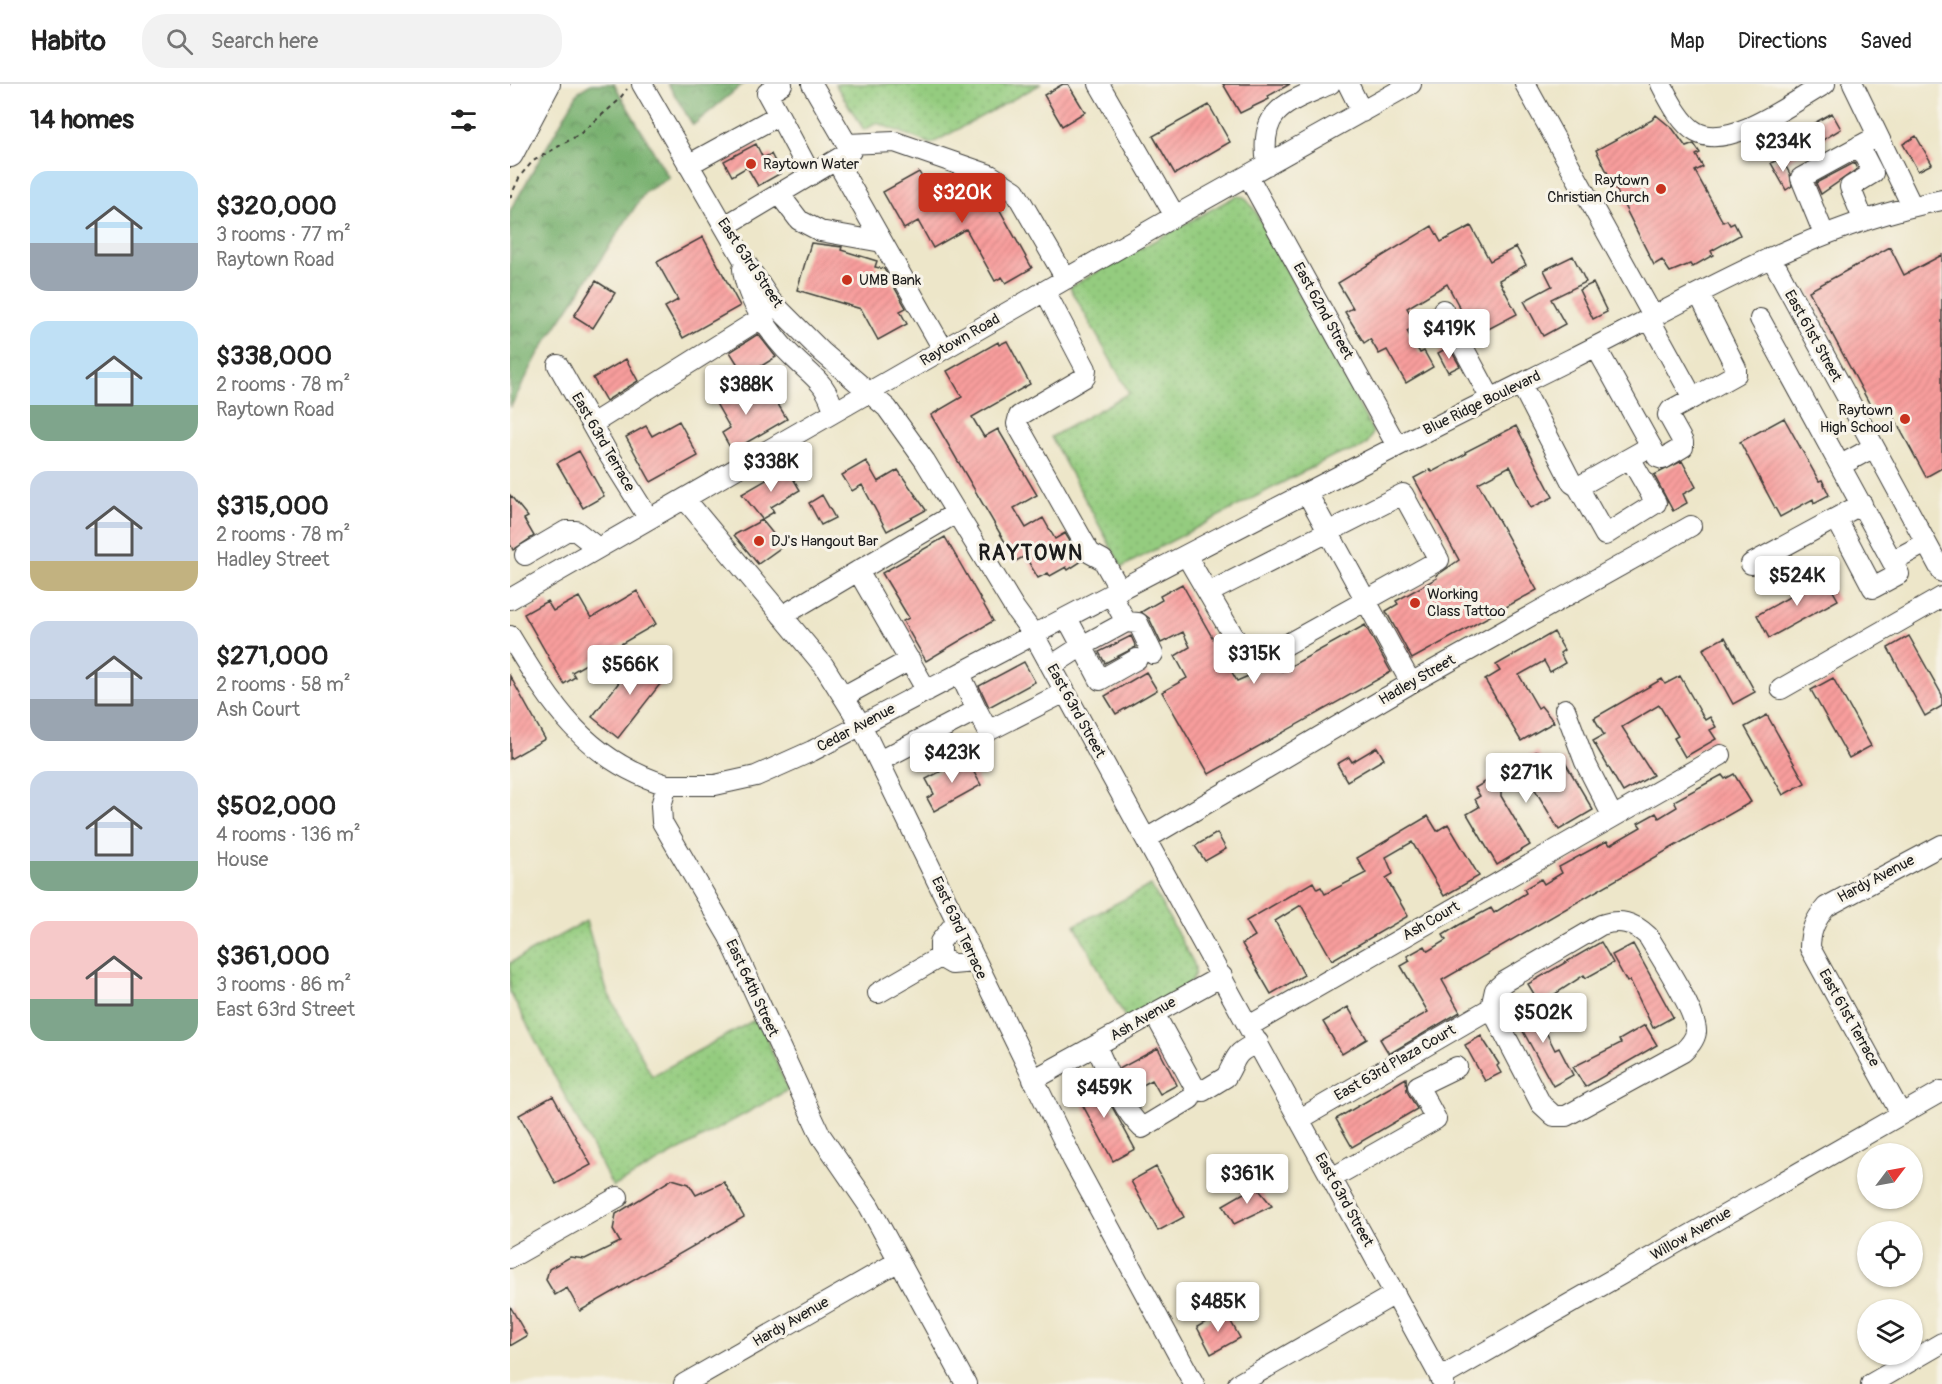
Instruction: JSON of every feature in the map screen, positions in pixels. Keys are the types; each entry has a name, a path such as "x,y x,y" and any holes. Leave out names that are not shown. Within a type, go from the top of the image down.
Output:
{"main road":[{"path":"510,154 548,84"}],"street":[{"name":"East 63rd Street","path":"642,84 742,257 771,301 822,352 887,408 903,429 1015,609 1034,635 1442,1381"},
{"path":"782,84 767,93 811,175"},
{"path":"812,84 882,242 943,350"},
{"path":"1267,165 1264,141 1271,117 1290,102 1330,84"},
{"path":"1348,84 1362,112"},
{"name":"Raytown Road","path":"512,592 570,565 1174,216 1411,84"},
{"path":"1661,84 1694,131 1712,138 1734,135 1825,84"},
{"path":"1853,84 1912,206"},
{"path":"1528,85 1693,398"},
{"path":"1101,86 1174,216"},
{"path":"684,158 779,115"},
{"path":"1824,234 1801,178 1878,136"},
{"path":"724,226 811,175 842,152 895,142 990,175 1015,192 1066,279"},
{"path":"1859,146 1873,173 1850,187 1863,219"},
{"name":"East 62nd Street","path":"1248,176 1397,446"},
{"path":"779,194 799,220 820,231 882,242"},
{"name":"Blue Ridge Boulevard","path":"1034,635 1397,446 1771,258 1863,219 1942,200"},
{"path":"742,257 745,283 763,317 792,356 830,394 834,412"},
{"name":"East 61st Street","path":"1771,258 1942,572"},
{"path":"1045,291 1086,369 1085,377 1020,416 1017,424 1090,553 1103,560 1126,622"},
{"path":"1596,347 1651,446 1657,456 1663,459 1683,447 1683,442 1668,415 1671,410 1736,374 1736,368 1699,294"},
{"path":"1443,310 1491,399"},
{"path":"592,424 763,317"},
{"path":"1760,319 1899,574 1873,588 1836,518"},
{"name":"East 63rd Terrace","path":"558,365 649,519"},
{"path":"1521,384 1572,483 1578,487 1605,535 1656,503 1630,458"},
{"path":"1578,487 1651,446"},
{"path":"1841,465 1874,447"},
{"path":"1307,493 1412,683"},
{"path":"1186,555 1208,593 1247,659 1255,662 1439,560 1402,494 1208,593"},
{"name":"East 63rd Terrace","path":"685,498 824,666 861,725 1033,1080 1194,1384"},
{"path":"1751,564 1862,504"},
{"path":"782,616 956,513"},
{"name":"Hadley Street","path":"1146,839 1412,683 1690,526"},
{"path":"525,555 560,534 576,531 598,548"},
{"path":"560,534 570,565"},
{"path":"1892,561 1926,543"},
{"path":"858,571 927,691"},
{"path":"1781,689 1942,597"},
{"path":"1051,666 1082,646 1126,622 1138,623 1145,656 1100,680 1082,646 1067,618"},
{"name":"Cedar Avenue","path":"667,785 715,785 756,776 861,725 1034,635"},
{"path":"510,636 544,693 576,733 622,767 667,785"},
{"path":"844,696 909,660"},
{"path":"960,674 988,730 1065,692"},
{"path":"1565,709 1586,762 1613,817"},
{"path":"879,761 977,710"},
{"name":"Ash Court","path":"1154,1013 1194,1086 1203,1090 1227,1077 1230,1065 1254,1034 1721,754"},
{"name":"East 64th Street","path":"667,785 661,806 662,822 729,938 820,1136 869,1206 966,1384"},
{"name":"Hardy Avenue","path":"1815,920 1835,900 1942,845"},
{"name":"East 61st Terrace","path":"1815,920 1810,948 1901,1114"},
{"path":"1613,921 1626,922 1638,926 1648,936 1692,1013 1696,1032 1692,1043 1683,1052 1566,1116 1554,1116 1541,1104 1491,1008 1495,990 1504,982 1601,925 1613,921"},
{"path":"940,957 940,942 957,922"},
{"path":"940,957 952,964 975,962"},
{"path":"878,993 940,957"},
{"name":"Ash Avenue","path":"1033,1080 1222,976"},
{"name":"East 63rd Plaza Court","path":"1300,1119 1491,1008"},
{"path":"1096,1046 1133,1120 1142,1128 1190,1099"},
{"path":"1332,1178 1436,1119 1418,1086 1457,1067"},
{"name":"Willow Avenue","path":"1442,1381 1942,1090"},
{"path":"510,1258 618,1197"},
{"name":"Hardy Avenue","path":"684,1384 898,1260"},
{"path":"1238,1384 1395,1293"},
{"path":"1871,1384 1942,1343"}],"path":[{"path":"510,198 520,176 533,161 580,134 618,101 630,84"}],"green space":[{"path":"591,84 614,84 669,178 645,192 539,353 510,408 510,211 579,91"},
{"path":"668,84 743,84 693,125"},
{"path":"835,84 1041,84 931,144 877,123 864,130"},
{"path":"1236,196 1244,197 1254,209 1373,432 1363,447 1335,455 1122,567 1051,437 1129,393 1070,287"},
{"path":"1151,885 1192,960 1195,972 1190,983 1127,1021 1075,925"},
{"path":"586,921 607,991 652,1076 758,1018 788,1090 613,1187 510,992 510,963"}],"building":[{"path":"1063,84 1068,84 1085,112 1062,126 1044,95"},
{"path":"1223,84 1290,84 1268,96 1269,99 1240,113"},
{"path":"1209,105 1230,142 1175,174 1153,136"},
{"path":"1832,113 1841,129 1787,162 1777,144"},
{"name":"Raytown Christian Church","path":"1656,115 1673,129 1686,147 1694,144 1700,153 1696,155 1703,167 1695,171 1723,222 1727,220 1730,225 1734,223 1740,235 1711,251 1713,255 1692,267 1690,264 1670,272 1662,260 1654,265 1596,150 1652,120"},
{"path":"1916,136 1932,164 1918,171 1903,144"},
{"name":"Raytown Water","path":"756,144 763,158 771,154 781,173 758,186 747,167 732,176 724,161"},
{"path":"1781,158 1790,174 1792,186 1786,190 1771,163"},
{"path":"1854,163 1857,169 1821,194 1816,183"},
{"path":"919,172 939,208 981,185 987,187 1032,268 1006,283 1002,277 995,281 966,229 933,248 918,221 904,229 883,192"},
{"path":"1432,226 1441,242 1471,226 1490,261 1516,247 1526,265 1499,280 1517,314 1475,336 1447,284 1407,308 1417,325 1407,331 1420,353 1424,351 1433,367 1406,383 1387,350 1379,354 1370,339 1364,343 1345,312 1353,308 1338,283"},
{"path":"703,237 740,306 683,338 665,307 678,300 657,262"},
{"name":"UMB Bank","path":"811,243 842,247 841,250 877,261 875,267 884,269 906,308 900,311 907,324 878,340 861,309 797,290"},
{"name":"Raytown High School","path":"1890,247 1904,275 1942,255 1942,468 1926,477 1888,407 1875,414 1809,291"},
{"path":"1573,256 1586,282 1551,299 1565,324 1543,336 1524,301 1552,286 1544,270"},
{"path":"596,281 615,293 593,328 574,316"},
{"path":"1593,283 1607,312 1593,319 1579,290"},
{"path":"758,334 776,357 745,376 730,352"},
{"path":"1007,341 1030,384 972,417 984,437 998,429 1037,495 1014,508 1026,528 1043,518 1055,539 1065,533 1082,561 1068,570 1066,567 1050,576 1048,573 1038,578 1025,556 1016,561 931,415 962,397 947,371 998,342 999,345"},
{"path":"1449,347 1460,366 1448,372 1438,353"},
{"path":"626,359 638,381 606,401 593,378"},
{"path":"726,381 741,408 770,391 787,419 732,451 722,433 730,428 709,391"},
{"path":"1784,418 1829,495 1814,503 1813,499 1780,517 1740,442"},
{"path":"679,421 698,456 651,482 626,437 646,426 652,436"},
{"path":"1516,426 1553,497 1531,508 1510,466 1478,483 1537,590 1412,659 1386,611 1398,604 1396,601 1437,578 1436,576 1459,560 1414,478 1431,469 1432,472"},
{"path":"579,451 604,496 583,508 557,463"},
{"path":"866,461 878,482 898,470 926,510 887,531 862,485 852,491 842,475"},
{"path":"1682,461 1696,487 1683,494 1687,503 1673,511 1654,475"},
{"path":"787,468 800,490 771,507 774,512 762,519 742,494"},
{"path":"510,495 528,517 524,519 534,536 513,550 510,544"},
{"path":"822,495 835,518 821,525 809,503"},
{"name":"DJ's Hangout Bar","path":"762,520 783,546 758,564 734,535"},
{"path":"945,537 993,621 926,661 903,621 909,618 882,573"},
{"path":"1825,577 1838,600 1769,638 1757,615"},
{"path":"1182,584 1237,681 1278,663 1282,671 1365,625 1391,672 1209,774 1162,692 1187,678 1175,656 1190,647 1183,632 1161,643 1149,618 1141,612 1162,600 1160,596"},
{"path":"637,591 656,624 572,672 575,677 564,684 524,614 547,601 553,611 579,597 591,618"},
{"path":"1554,632 1564,650 1560,653 1565,663 1550,672 1544,661 1519,675 1538,708 1541,706 1554,722 1521,741 1485,680 1500,671 1496,665"},
{"path":"1131,636 1136,647 1105,663 1099,652"},
{"path":"1909,636 1942,695 1942,706 1925,716 1888,648"},
{"path":"1725,637 1755,692 1733,704 1703,649"},
{"path":"641,654 668,674 618,738 592,717"},
{"path":"1024,662 1035,682 989,707 979,686"},
{"path":"1146,672 1157,690 1116,714 1105,696"},
{"path":"510,676 545,739 510,759"},
{"path":"1680,676 1705,720 1710,717 1716,727 1710,730 1716,739 1685,757 1674,738 1678,736 1659,705 1622,727 1653,775 1623,792 1593,741 1604,735 1594,718 1662,679 1665,684"},
{"path":"1833,678 1871,746 1849,758 1811,690"},
{"path":"1767,715 1805,783 1783,795 1745,727"},
{"path":"1377,747 1384,759 1347,781 1337,764 1349,757 1352,762"},
{"path":"1537,751 1542,760 1546,758 1551,766 1563,759 1593,810 1559,830 1527,776 1501,791 1501,796 1530,845 1497,865 1467,814 1479,807 1475,799 1480,796 1475,788"},
{"path":"966,758 981,785 934,811 927,798 934,794 926,779"},
{"path":"1734,774 1751,802 1442,980 1460,1012 1389,1054 1380,1039 1428,1012 1401,966 1410,961 1407,956 1425,946 1428,951 1446,940 1443,935 1459,925 1491,908 1494,913 1526,893 1524,889 1541,879 1544,884 1562,873 1559,867 1607,841 1610,845 1641,827 1638,823 1656,813 1659,818 1677,807 1674,801 1722,775 1725,779"},
{"path":"1428,816 1437,831 1448,824 1479,876 1444,896 1412,842 1386,857 1393,874 1386,878 1408,916 1332,960 1301,905 1275,921 1304,975 1271,994 1242,944 1255,936 1246,921 1313,882 1317,889 1321,887 1325,894 1366,873 1357,858"},
{"path":"1217,833 1226,849 1205,861 1195,846"},
{"path":"1601,942 1613,963 1586,978 1584,975 1540,1004 1528,984"},
{"path":"1633,944 1673,1017 1653,1028 1630,980 1627,982 1612,955"},
{"path":"1533,1002 1548,1028 1545,1030 1555,1050 1559,1048 1573,1075 1553,1086 1513,1013"},
{"path":"1348,1007 1367,1039 1342,1054 1323,1022"},
{"path":"1645,1025 1657,1045 1585,1087 1573,1067 1621,1043 1619,1040"},
{"path":"1481,1036 1499,1064 1497,1066 1501,1073 1485,1081 1465,1045"},
{"path":"1158,1048 1177,1085 1160,1094 1152,1080 1130,1092 1119,1069"},
{"path":"1096,1077 1135,1149 1113,1161 1074,1089"},
{"path":"1406,1078 1407,1091 1417,1109 1352,1147 1336,1119"},
{"path":"553,1096 591,1165 556,1184 519,1115"},
{"path":"1156,1167 1184,1217 1158,1231 1131,1181"},
{"path":"672,1179 689,1184 696,1195 724,1182 744,1217 580,1311 567,1288 555,1295 546,1280 549,1269 570,1257 585,1259 620,1242 613,1230 616,1214"},
{"path":"1256,1186 1272,1206 1234,1224 1223,1205"},
{"path":"510,1306 527,1336 510,1346"},
{"path":"1225,1311 1240,1338 1211,1354 1197,1327"}],"place":[{"name":"Raytown Water","path":"751,164"},
{"name":"Raytown Christian Church","path":"1661,189"},
{"name":"UMB Bank","path":"847,280"},
{"name":"Raytown High School","path":"1905,419"},
{"name":"DJ's Hangout Bar","path":"759,541"},
{"name":"Working Class Tattoo","path":"1415,603"}],"district":[{"name":"RAYTOWN","path":"1031,553"}]}
